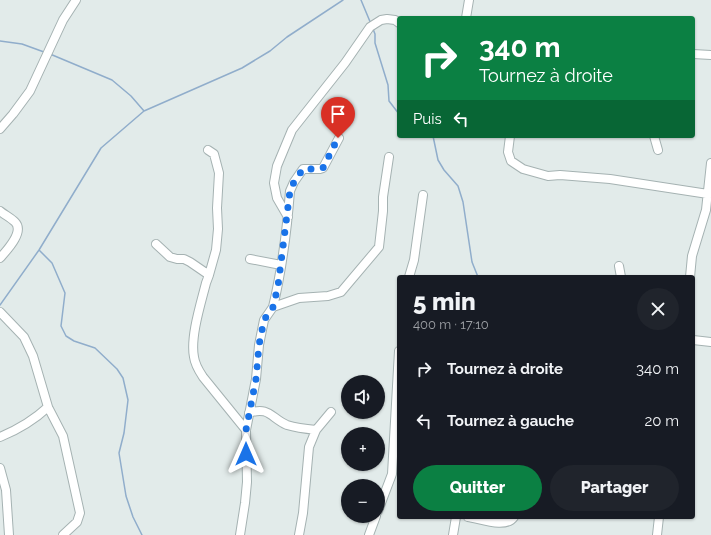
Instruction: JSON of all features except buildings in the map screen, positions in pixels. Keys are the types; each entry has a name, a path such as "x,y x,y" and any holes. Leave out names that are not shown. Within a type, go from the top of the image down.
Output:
{"street":[{"path":"0,129 30,91 63,20 76,0"},
{"path":"466,16 469,0"},
{"path":"288,217 277,198 274,182 277,166 292,130 345,63 370,27 381,20 387,19 397,22"},
{"path":"695,54 711,55"},
{"path":"240,535 247,482 246,430 256,379 261,335 267,315 273,307 278,286 288,217 290,191 303,169 323,168 338,138"},
{"path":"510,138 508,152 511,161 522,169 548,176 560,175 610,179 708,194"},
{"path":"655,138 658,150"},
{"path":"208,150 214,154 219,173 217,208 218,229 217,243 204,289 194,334 194,357 197,369 246,430"},
{"path":"273,307 299,298 328,296 341,292 379,247 383,198 389,157"},
{"path":"690,275 692,256 708,209 711,162"},
{"path":"410,275 414,260 423,195"},
{"path":"0,211 16,223 18,227 13,243 0,258"},
{"path":"156,244 170,257 190,262 209,275"},
{"path":"250,258 281,265"},
{"path":"619,266 621,275"},
{"path":"0,312 24,337 33,356 48,407 63,436 80,513 77,522 63,535"},
{"path":"695,340 711,342"},
{"path":"385,492 392,474 397,386"},
{"path":"0,437 29,421 48,407"},
{"path":"250,413 262,410 286,424 297,428 316,430"},
{"path":"299,535 303,512 309,448 316,430 331,412"},
{"path":"0,468 6,490 9,535"},
{"path":"453,535 456,519"},
{"path":"480,519 504,523 510,522 512,519"},
{"path":"657,535 659,519"},
{"path":"369,535 372,523"}],"waterway":[{"path":"0,305 39,250 101,148 144,111 242,68 270,51 287,37 343,0"},
{"path":"361,0 371,24"},
{"path":"373,29 375,34 375,43 388,85 389,101 397,111"},
{"path":"0,41 22,44 44,52"},
{"path":"50,54 112,80 131,96 144,111"},
{"path":"433,138 438,160 444,170 458,186 463,202 472,262 477,275"},
{"path":"39,250 52,263 65,293 61,326 66,336 74,341 95,348 117,369 123,378 128,400 124,433 119,453 126,496 133,517 142,535"}],"route":[{"path":"246,454 246,430 254,393 259,345 264,320 273,307 278,286 288,217 290,191 303,169 323,168 338,138"}]}
